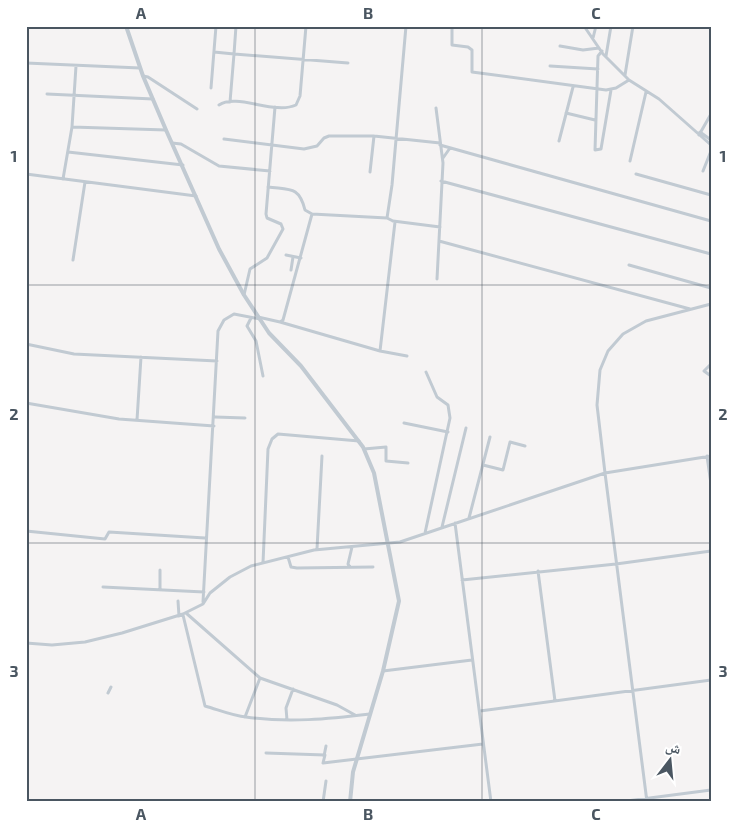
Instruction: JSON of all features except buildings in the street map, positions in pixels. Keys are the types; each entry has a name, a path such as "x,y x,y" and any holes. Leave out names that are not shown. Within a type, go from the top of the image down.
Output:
{"street":[{"path":"126,26 142,76 219,249 244,295 269,333 301,366 359,441 374,473 399,601 383,671 356,760 350,802"},
{"path":"211,88 216,26"},
{"path":"230,102 236,26"},
{"path":"219,105 230,102 275,107 293,106 299,101 306,26"},
{"path":"387,218 392,185 406,26"},
{"path":"452,26 452,45 468,47 472,50 472,72 573,87 611,90 629,80"},
{"path":"584,26 600,50 624,76 659,99 711,145"},
{"path":"592,39 596,26"},
{"path":"605,56 611,26"},
{"path":"624,76 633,26"},
{"path":"560,46 583,50 600,50"},
{"path":"600,50 598,55 594,148 599,150 611,90"},
{"path":"214,52 348,63"},
{"path":"26,63 140,68"},
{"path":"63,179 72,127 76,66"},
{"path":"550,66 598,69"},
{"path":"142,76 147,77 197,109"},
{"path":"559,141 573,87"},
{"path":"630,161 646,92"},
{"path":"47,94 153,99"},
{"path":"244,295 250,270 267,258 283,230 282,225 266,215 275,107"},
{"path":"436,108 442,158 437,279"},
{"path":"566,113 595,120"},
{"path":"699,134 711,114"},
{"path":"72,127 166,130"},
{"path":"699,134 711,140"},
{"path":"224,139 272,143 274,146 304,149 317,146 324,138 329,136 374,136 440,144 711,221"},
{"path":"370,172 374,136"},
{"path":"172,142 181,144 219,166 270,171"},
{"path":"442,158 450,148"},
{"path":"703,171 711,151"},
{"path":"68,152 183,165"},
{"path":"26,174 196,196"},
{"path":"636,174 711,194"},
{"path":"441,181 711,254"},
{"path":"74,260 85,182"},
{"path":"268,187 295,190 301,196 305,210 312,214 387,218 393,221 440,228"},
{"path":"280,322 312,214"},
{"path":"380,351 393,221"},
{"path":"439,241 691,310"},
{"path":"286,255 300,258"},
{"path":"291,270 294,257"},
{"path":"628,265 711,288"},
{"path":"647,800 604,473 597,405 600,370 608,351 623,334 646,321 711,304"},
{"path":"203,604 205,538 215,417 218,331 224,320 234,314 280,322 380,351 407,356"},
{"path":"251,318 248,326 256,341 263,376"},
{"path":"26,344 74,354 217,361"},
{"path":"137,420 141,357"},
{"path":"711,364 704,371 711,376"},
{"path":"425,533 450,418 448,405 437,397 426,372"},
{"path":"26,403 137,420 214,426"},
{"path":"215,417 245,418"},
{"path":"404,423 448,432"},
{"path":"442,528 466,428"},
{"path":"263,563 268,449 272,439 278,434 359,441"},
{"path":"469,518 490,437"},
{"path":"483,465 503,470 510,442 525,446"},
{"path":"364,449 386,447 386,461 408,464"},
{"path":"316,549 322,456"},
{"path":"26,643 85,642 122,633 183,614 203,604 210,593 230,577 251,566 316,549 388,544 442,528 604,473 709,456 711,484"},
{"path":"455,523 491,802"},
{"path":"26,530 105,539 108,532 205,538"},
{"path":"350,567 348,564 352,547"},
{"path":"462,580 616,564 711,551"},
{"path":"288,556 290,567 373,567"},
{"path":"160,570 160,590"},
{"path":"538,571 555,701"},
{"path":"103,587 204,592"},
{"path":"178,601 183,614 205,706 245,717 287,720 332,720 371,714"},
{"path":"183,614 260,678 338,705 356,716"},
{"path":"383,671 472,660"},
{"path":"245,717 260,678"},
{"path":"480,711 711,680"},
{"path":"108,693 111,687"},
{"path":"287,720 286,708 293,689"},
{"path":"326,746 323,763 483,744"},
{"path":"266,753 324,756"},
{"path":"323,802 326,781"},
{"path":"619,802 647,800 711,790"}]}
